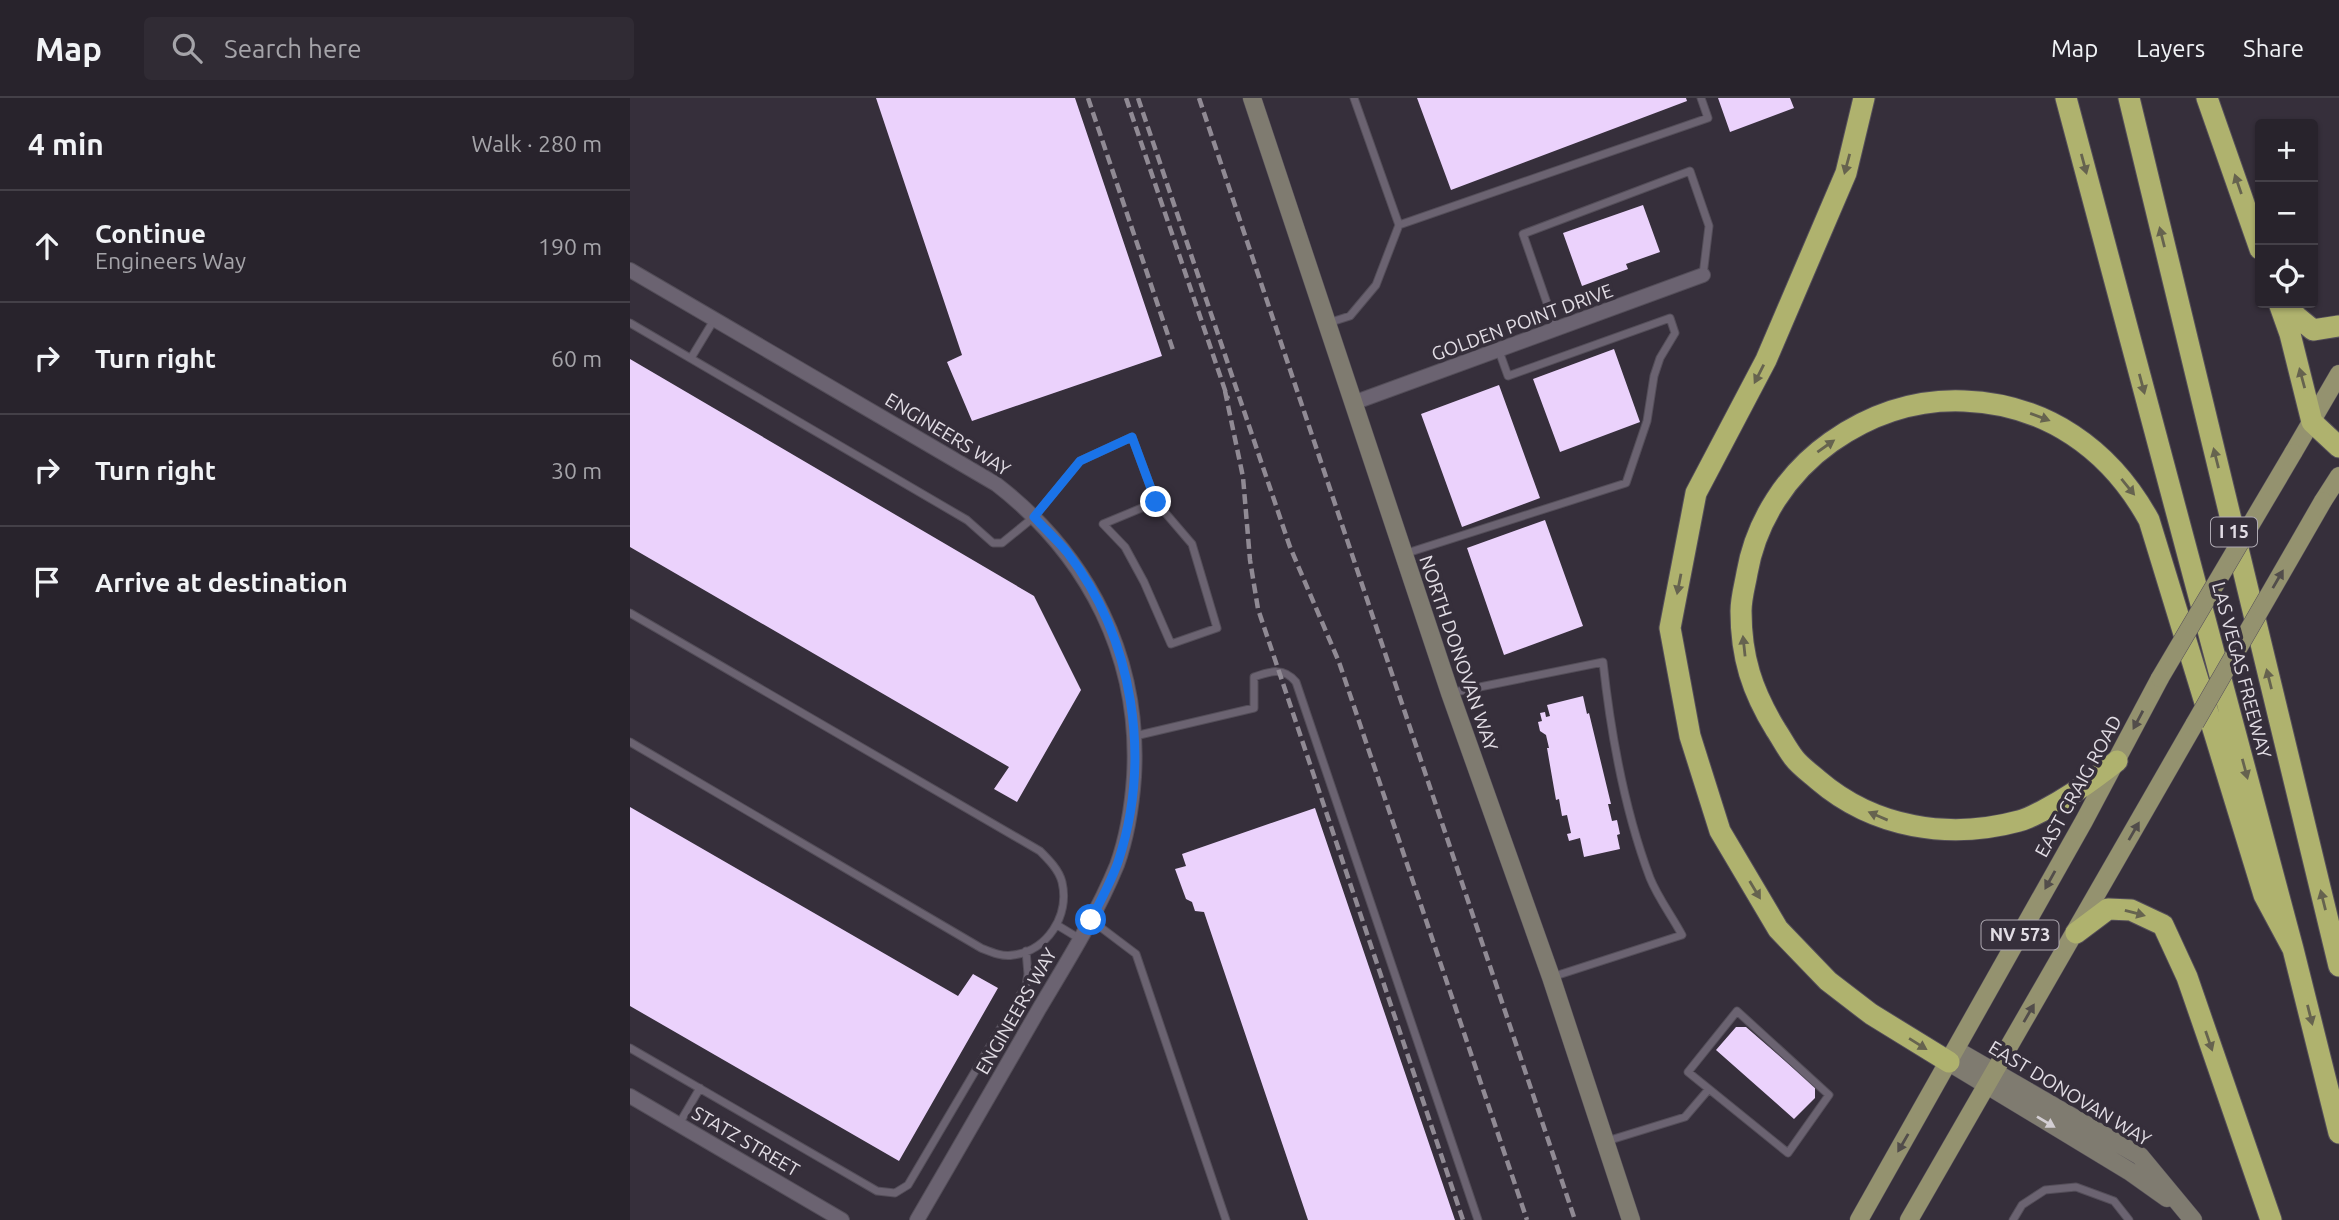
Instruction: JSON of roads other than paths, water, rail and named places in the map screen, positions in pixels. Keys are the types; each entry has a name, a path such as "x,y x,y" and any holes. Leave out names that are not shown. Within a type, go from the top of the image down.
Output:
{"highway":[{"path":"1864,98 1846,173 1766,360 1696,493 1670,628 1690,736 1720,831 1778,929 1828,981 1871,1014 1952,1056"},
{"name":"LAS VEGAS FREEWAY","path":"2066,98 2293,949 2339,1132"},
{"name":"LAS VEGAS FREEWAY","path":"2129,98 2339,966"},
{"path":"2207,98 2259,245"},
{"path":"2281,308 2297,359 2312,422 2339,447"},
{"path":"2290,308 2313,330 2339,326"},
{"path":"2117,761 2075,793 2021,821 1956,832 1906,825 1880,818 1835,794 1795,759 1758,700 1744,655 1741,609 1751,550 1760,526 1796,472 1815,453 1849,430 1892,410 1940,400 1987,402 2053,422 2080,438 2112,468 2138,500 2149,520 2263,895 2293,949"},
{"path":"2076,933 2108,909 2131,910 2162,925 2187,977 2271,1220"}],"main road":[{"name":"EAST CRAIG ROAD","path":"1859,1220 2117,761 2160,678 2339,374"},
{"name":"NV 573","path":"1909,1220 2339,477"}],"street":[{"name":"NORTH DONOVAN WAY","path":"1252,98 1403,555 1551,977 1631,1220"},
{"name":"ENGINEERS WAY","path":"630,270 996,484 1018,501 1066,551 1092,590 1122,659 1135,736 1132,807 1118,863 1091,920 917,1220"},
{"name":"GOLDEN POINT DRIVE","path":"1353,403 1703,275"},
{"name":"EAST DONOVAN WAY","path":"1952,1056 2129,1171 2189,1215"},
{"name":"STATZ STREET","path":"630,1096 842,1220"}],"lane":[{"path":"1327,323 1350,316 1376,285 1399,225 1354,98"},
{"path":"1399,225 1708,118 1701,98"},
{"path":"1556,329 1523,234 1690,172 1709,226 1703,275"},
{"path":"1403,555 1626,483 1647,421 1654,376 1660,358 1675,333 1670,318 1508,376 1499,351"},
{"path":"691,358 714,319"},
{"path":"630,323 967,520 993,543 1002,544 1013,537 1034,517 1080,461 1132,437 1156,502 1192,544 1217,628 1171,643 1125,547 1103,524 1156,502"},
{"path":"630,614 1040,852 1052,862 1062,881 1064,898 1057,925 1048,939 1036,948 1013,955 981,948 630,742"},
{"path":"1450,694 1603,662 1610,726 1626,802 1651,881 1682,934 1551,977"},
{"path":"1135,736 1254,708 1254,677 1271,670 1290,674 1296,682 1478,1220"},
{"path":"1091,920 1136,954 1226,1220"},
{"path":"1057,925 1080,939"},
{"path":"630,1048 877,1191 895,1193 908,1185 1026,985 1026,951"},
{"path":"1737,1011 1829,1095 1788,1153 1709,1090 1688,1072 1737,1011"},
{"path":"679,1124 700,1088"},
{"path":"1606,1141 1685,1117 1709,1090"},
{"path":"2013,1220 2022,1205 2045,1189 2076,1187 2114,1201 2129,1220"}],"railway":[{"path":"1088,98 1173,350"},
{"path":"1126,98 1228,399"},
{"path":"1138,98 1290,547 1339,662 1527,1220"},
{"path":"1199,98 1575,1220"},
{"path":"1225,391 1243,477 1250,560 1258,609 1463,1220"}]}
